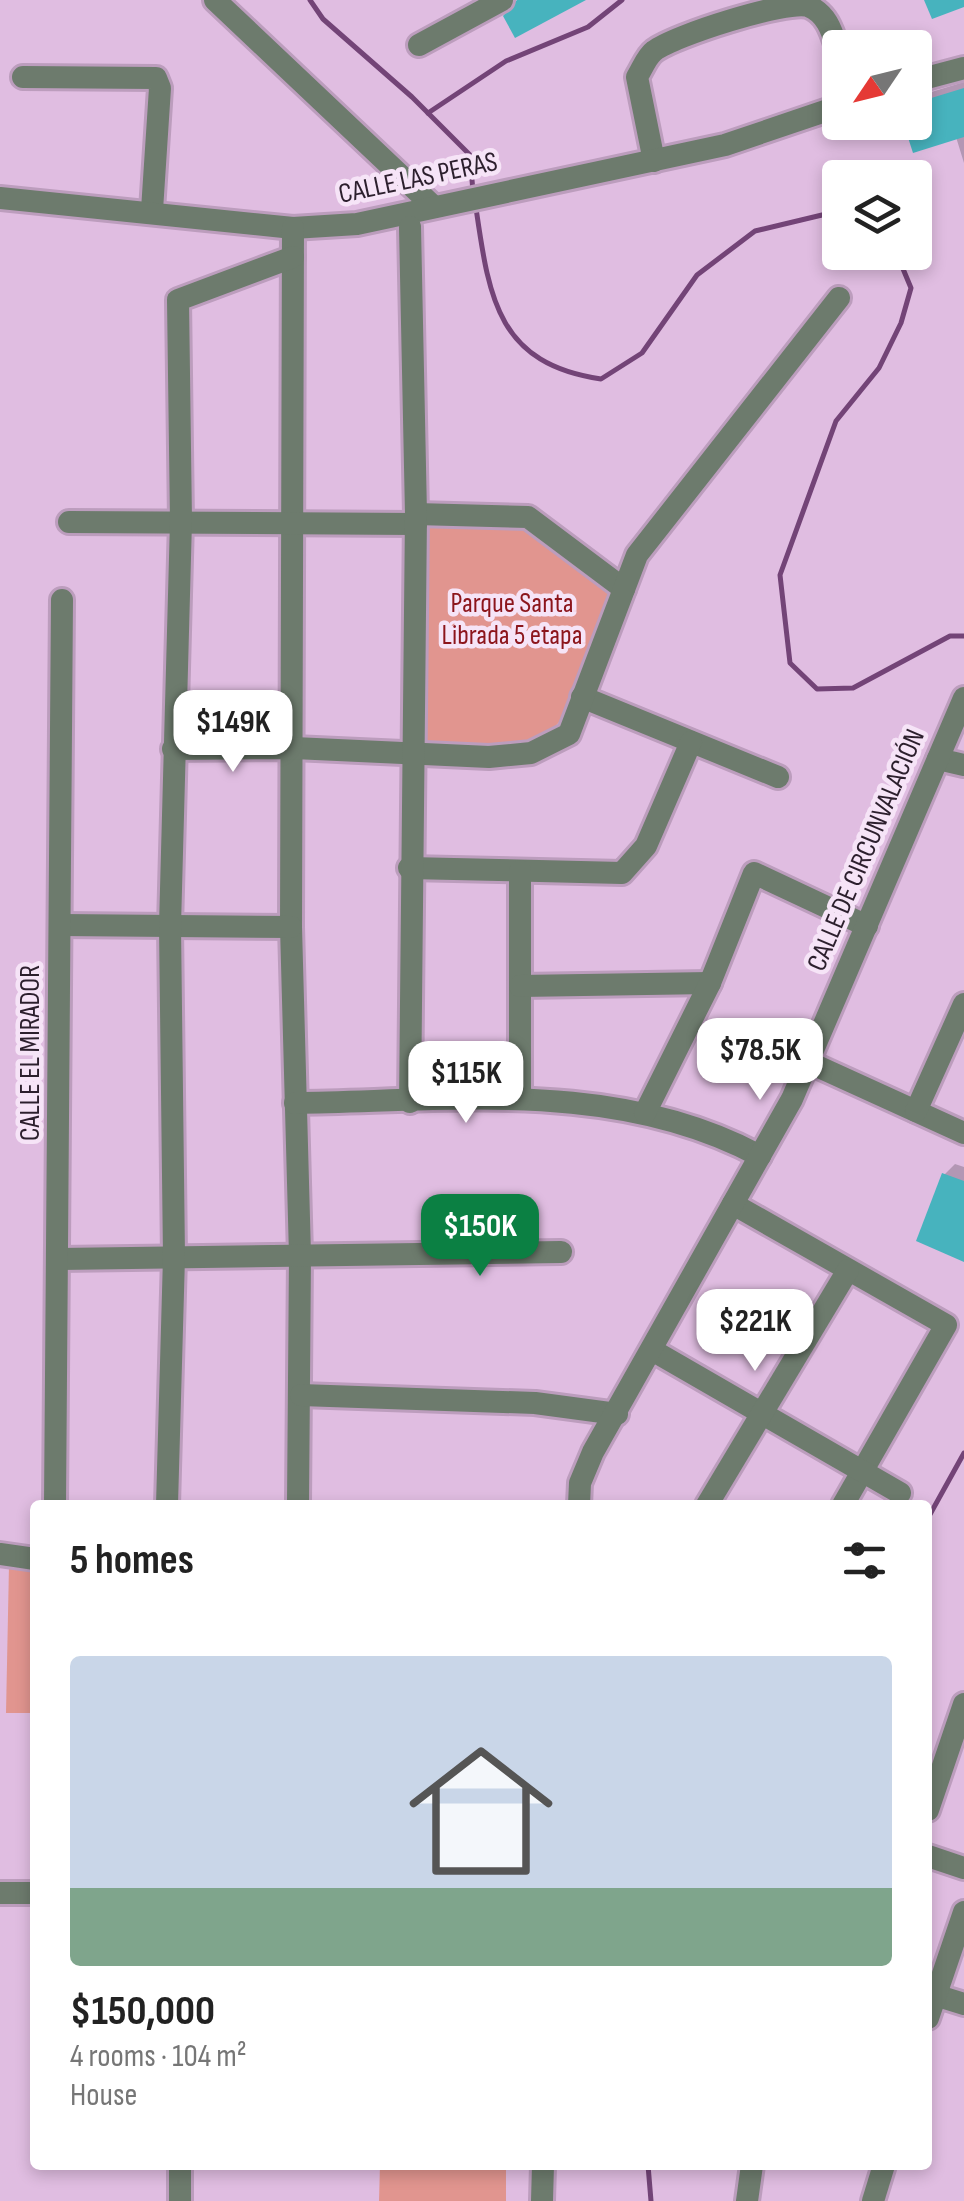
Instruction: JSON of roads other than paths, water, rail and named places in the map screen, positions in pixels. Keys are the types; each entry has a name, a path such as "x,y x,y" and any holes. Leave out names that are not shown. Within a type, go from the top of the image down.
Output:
{"street":[{"path":"215,0 439,206"},
{"path":"418,46 502,0"},
{"path":"654,161 637,76 653,52 723,21 793,2 826,18 830,30"},
{"path":"932,77 964,68"},
{"path":"23,77 156,78 160,88 152,210"},
{"name":"CALLE LAS PERAS","path":"0,198 152,210 292,228 357,224 725,144 822,112"},
{"path":"410,227 416,519 409,868 410,1102"},
{"path":"292,228 291,927 300,1255 298,1500"},
{"path":"167,1500 174,1257 172,749 181,521 178,300 294,258"},
{"path":"172,749 294,748 414,755 532,753 569,734 624,589 650,535 839,298"},
{"path":"69,522 290,524 528,517 624,589"},
{"name":"CALLE EL MIRADOR","path":"55,1500 60,1259 62,600"},
{"path":"582,698 778,777"},
{"name":"CALLE DE CIRCUNVALACIÓN","path":"579,1500 580,1483 593,1452 760,1156 808,1062 964,698"},
{"path":"409,868 622,873 646,846 691,742"},
{"path":"938,760 964,765"},
{"path":"520,871 520,1099"},
{"path":"645,1112 710,982 754,873 866,926"},
{"path":"61,925 291,927"},
{"path":"520,986 710,982"},
{"path":"916,1111 964,1004"},
{"path":"808,1062 964,1133"},
{"path":"295,1104 581,1101 645,1112 716,1132 760,1156"},
{"path":"733,1204 946,1325 846,1500"},
{"path":"60,1259 561,1252"},
{"path":"710,1500 848,1270"},
{"path":"652,1350 900,1493"},
{"path":"301,1395 535,1402 617,1414"},
{"path":"0,1554 30,1558"},
{"path":"932,1798 964,1704"},
{"path":"932,1857 964,1868"},
{"path":"0,1893 30,1893"},
{"path":"964,1912 933,1987 964,2004"},
{"path":"180,2170 180,2201"},
{"path":"542,2201 543,2170"},
{"path":"746,2201 751,2170"},
{"path":"873,2201 882,2170"}],"waterway":[{"path":"310,0 323,19 412,97 470,155 473,192"},
{"path":"428,113 506,61 588,27 622,0"},
{"path":"476,208 494,297 519,342 539,358 566,371 601,379 642,353 697,275 755,231 822,215"},
{"path":"904,270 911,288 901,323 879,368 836,421 780,575 790,663 817,689 853,688 950,636 964,636"},
{"path":"932,1511 964,1453"},
{"path":"648,2170 651,2201"}],"park label":[{"name":"Parque Santa Librada 5 etapa","path":"512,619"}]}
